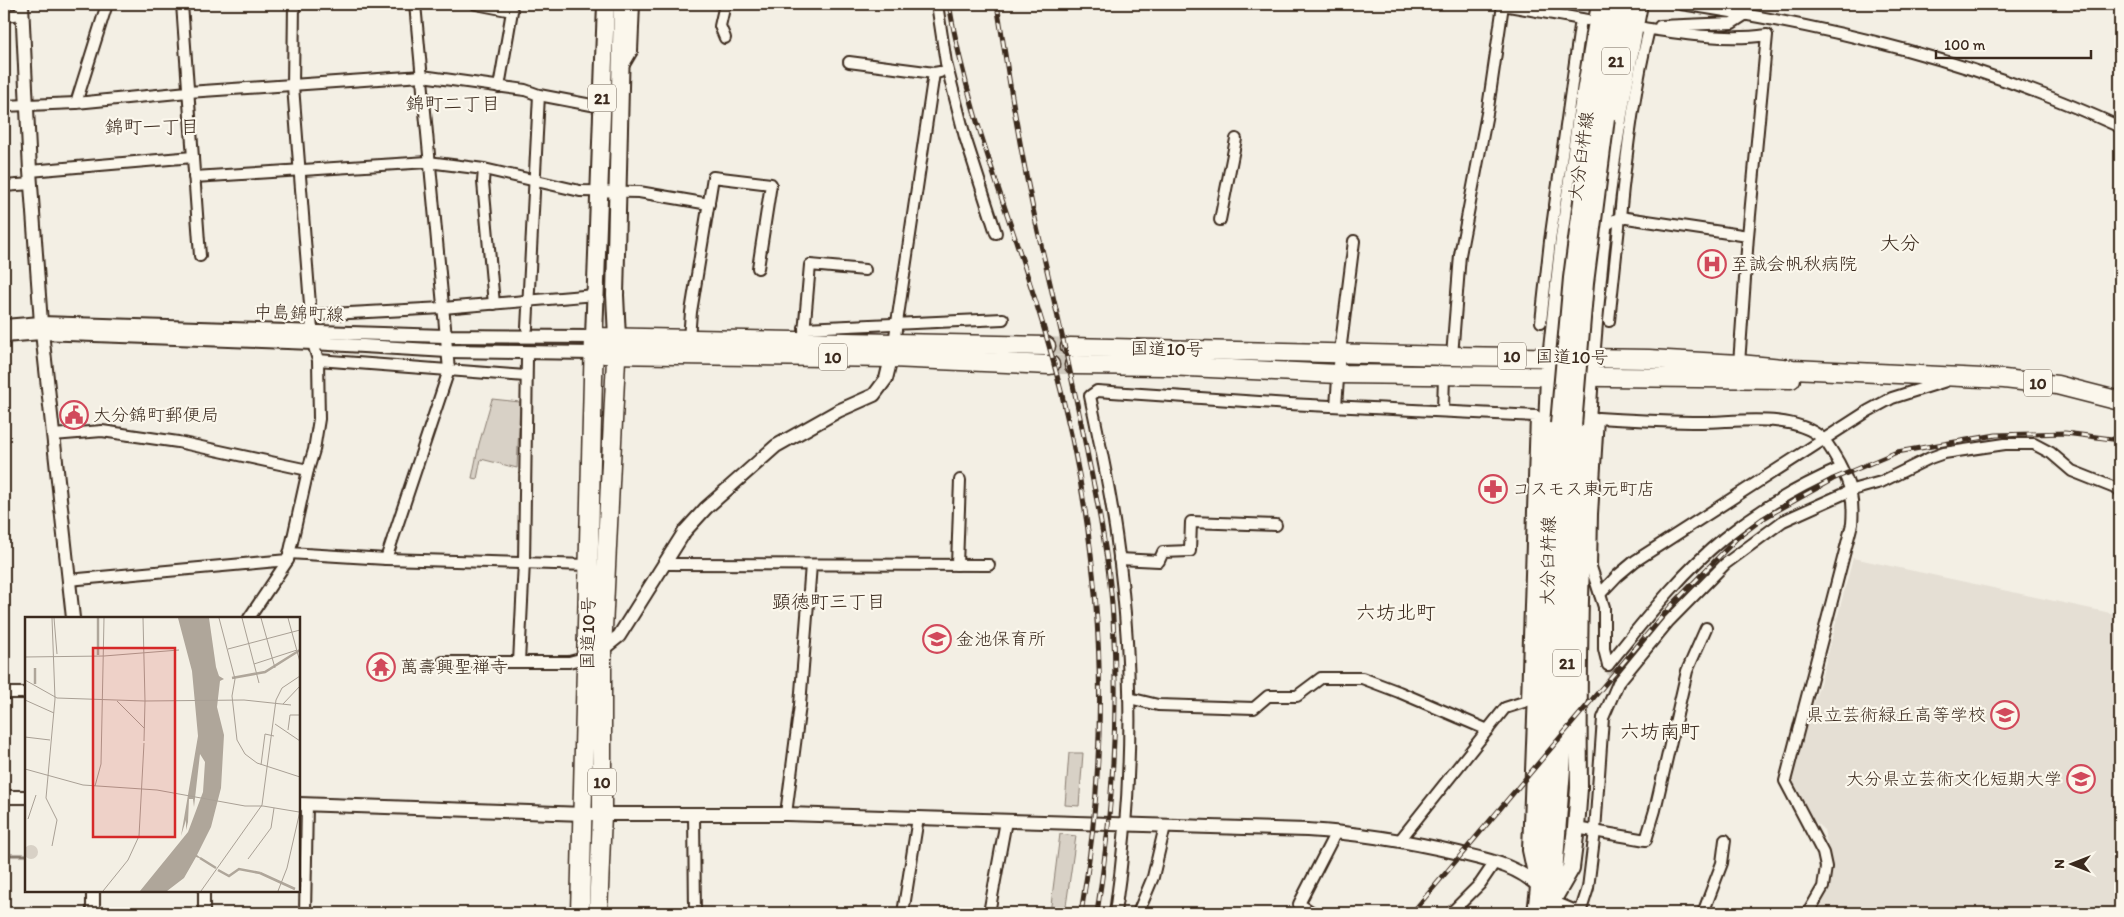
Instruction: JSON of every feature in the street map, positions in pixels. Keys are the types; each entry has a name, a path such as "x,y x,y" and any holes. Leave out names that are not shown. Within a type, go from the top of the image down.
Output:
{"highway":[{"name":"10","path":"616,346 689,339 804,335 892,351 1050,365"},
{"name":"国道10号","path":"594,345 589,565 602,814 598,913"},
{"name":"10","path":"594,345 892,351 1046,346"},
{"name":"国道10号","path":"580,913 584,814 616,346"},
{"name":"国道10号","path":"1070,347 1452,356 1649,358 1793,369 2004,379 2057,385 2120,401"},
{"name":"国道10号","path":"1074,365 1167,366 1338,374 1839,380 1954,378"}],"main road":[{"name":"21","path":"594,345 606,4"},
{"name":"21","path":"616,346 615,295 622,4"},
{"path":"1540,887 1530,850 1534,641 1549,376 1552,356 1557,236 1581,116 1600,4"},
{"name":"大分臼杵線","path":"1536,913 1540,887 1551,741 1554,547 1566,424 1586,273 1600,117 1613,4"},
{"name":"大分臼杵線","path":"1600,117 1627,4"},
{"path":"1552,907 1571,868 1576,828 1579,788 1580,536 1589,376 1603,227 1618,118 1639,4"},
{"name":"大分臼杵線","path":"1552,907 1564,742 1568,547 1566,424"}],"street":[{"path":"76,103 107,4"},
{"path":"182,4 200,256"},
{"path":"250,617 288,556 314,450 319,419 318,360 313,337 293,86 294,4"},
{"path":"386,559 449,370 428,162 415,4"},
{"path":"476,4 512,11 498,87"},
{"path":"620,71 632,51 634,4"},
{"path":"725,4 720,26 725,38"},
{"path":"936,4 948,70 966,137 996,233"},
{"path":"1536,4 1556,15"},
{"path":"1682,4 1746,14 1867,38 1971,68 2072,105 2120,127"},
{"path":"1452,356 1460,255 1488,108 1503,6 1584,19 1557,236 1541,322"},
{"path":"4,16 22,9 30,177 41,328 73,617"},
{"path":"1739,364 1748,236 1767,35 1747,38 1644,28 1732,23 1746,14"},
{"path":"1609,321 1626,158 1641,61 1649,29"},
{"path":"849,62 934,73 948,70"},
{"path":"442,662 569,662 595,654 619,636 685,531 706,508 776,446 838,411 874,395 886,380 892,351 934,73"},
{"path":"4,106 76,103 188,92 422,76 525,90 539,95 602,107"},
{"path":"527,328 533,181 539,95"},
{"path":"1220,220 1236,138"},
{"path":"4,186 30,177 193,156"},
{"path":"194,177 428,162 484,169 580,191 639,192 709,204"},
{"path":"484,169 483,182 494,304"},
{"path":"689,339 691,312 713,177 771,184 758,268"},
{"path":"1603,227 1620,216 1748,236"},
{"path":"1336,406 1340,352 1354,240"},
{"path":"865,270 810,265 804,335 897,323 1003,319"},
{"path":"312,314 443,308 595,295"},
{"name":"中島錦町線","path":"4,326 313,337 445,336 594,345"},
{"name":"中島錦町線","path":"4,336 41,328"},
{"name":"中島錦町線","path":"313,337 447,352 594,345"},
{"path":"519,662 524,562 527,359"},
{"path":"318,360 526,376"},
{"path":"1443,412 1444,375"},
{"path":"1600,594 1616,576 1635,561 1824,439 1892,398 1954,378"},
{"path":"1114,913 1126,825 1130,745 1129,698 1119,559 1112,508 1090,396 1098,391 1536,416 1534,641 1527,701 1506,708 1400,840"},
{"path":"1808,913 1822,886 1826,867 1823,853 1786,781 1852,524 1852,490 1841,468 1824,439 1807,428 1783,421 1699,422 1598,418 1590,547 1591,567 1604,607 1604,649 1608,664 1684,576 1723,539 1796,489 1841,468"},
{"path":"53,435 111,432 178,442 308,470"},
{"path":"305,913 303,804 584,814 786,814 1336,832 1400,840 1495,862 1515,869 1540,887 1552,907 1581,913 1588,888 1596,831 1603,718 1618,682 1668,622 1724,564 1783,521 1852,490 1881,482 1944,453 2034,444 2044,449 2072,472 2120,490"},
{"path":"957,565 960,480"},
{"path":"1119,559 1159,561 1163,552 1190,551 1191,522 1276,525"},
{"path":"68,580 288,556 589,565"},
{"path":"664,564 990,565"},
{"path":"786,814 800,705 811,565"},
{"path":"1576,828 1646,840 1655,810 1687,671 1706,628"},
{"path":"1129,698 1158,705 1254,708 1268,696 1297,696 1321,678 1362,678 1488,730"},
{"path":"4,693 25,693"},
{"path":"4,797 25,796"},
{"path":"694,813 695,913"},
{"path":"903,913 918,818"},
{"path":"989,913 1006,821"},
{"path":"1138,913 1153,877 1165,826"},
{"path":"1313,913 1299,904 1336,832"},
{"path":"1703,913 1722,863 1725,840"},
{"path":"1451,913 1480,884 1495,862"},
{"path":"93,892 93,913"},
{"path":"204,892 204,913"}],"shaded area":[{"path":"492,399 520,402 517,468 481,459 477,479 472,478 479,444"},
{"path":"4,531 9,597 4,598"},
{"path":"1853,558 2120,615 2120,913 1816,913 1832,864 1824,830 1813,820 1791,777 1820,683"},
{"path":"1069,753 1083,753 1079,806 1065,805"},
{"path":"1060,834 1076,836 1065,913 1050,913"}],"waterway":[{"path":"4,855 25,855"}],"tunnel":[{"path":"1046,346 1070,347"},
{"path":"1050,365 1074,365"},
{"path":"1608,665 1618,683"}],"railway":[{"path":"949,4 969,93 1051,353 1069,423 1082,492 1092,562 1098,632 1100,701 1098,772 1081,913"},
{"path":"997,4 1026,175 1083,433 1101,520 1110,579 1115,655 1115,729 1107,840 1097,913"},
{"path":"1412,913 1671,606 1737,538 1762,519 1833,479 1897,452 1996,435 2065,433 2120,440"}],"place":[{"name":"至誠会帆秋病院","path":"1712,264"},
{"name":"大分錦町郵便局","path":"74,415"},
{"name":"コスモス東元町店","path":"1493,489"},
{"name":"金池保育所","path":"937,639"},
{"name":"萬壽興聖禅寺","path":"381,667"},
{"name":"県立芸術緑丘高等学校","path":"2005,715"},
{"name":"大分県立芸術文化短期大学","path":"2081,779"}],"district":[{"name":"錦町二丁目","path":"453,103"},
{"name":"錦町一丁目","path":"152,126"},
{"name":"大分","path":"1900,243"},
{"name":"顕徳町三丁目","path":"829,601"},
{"name":"六坊北町","path":"1396,612"},
{"name":"六坊南町","path":"1660,731"}]}
